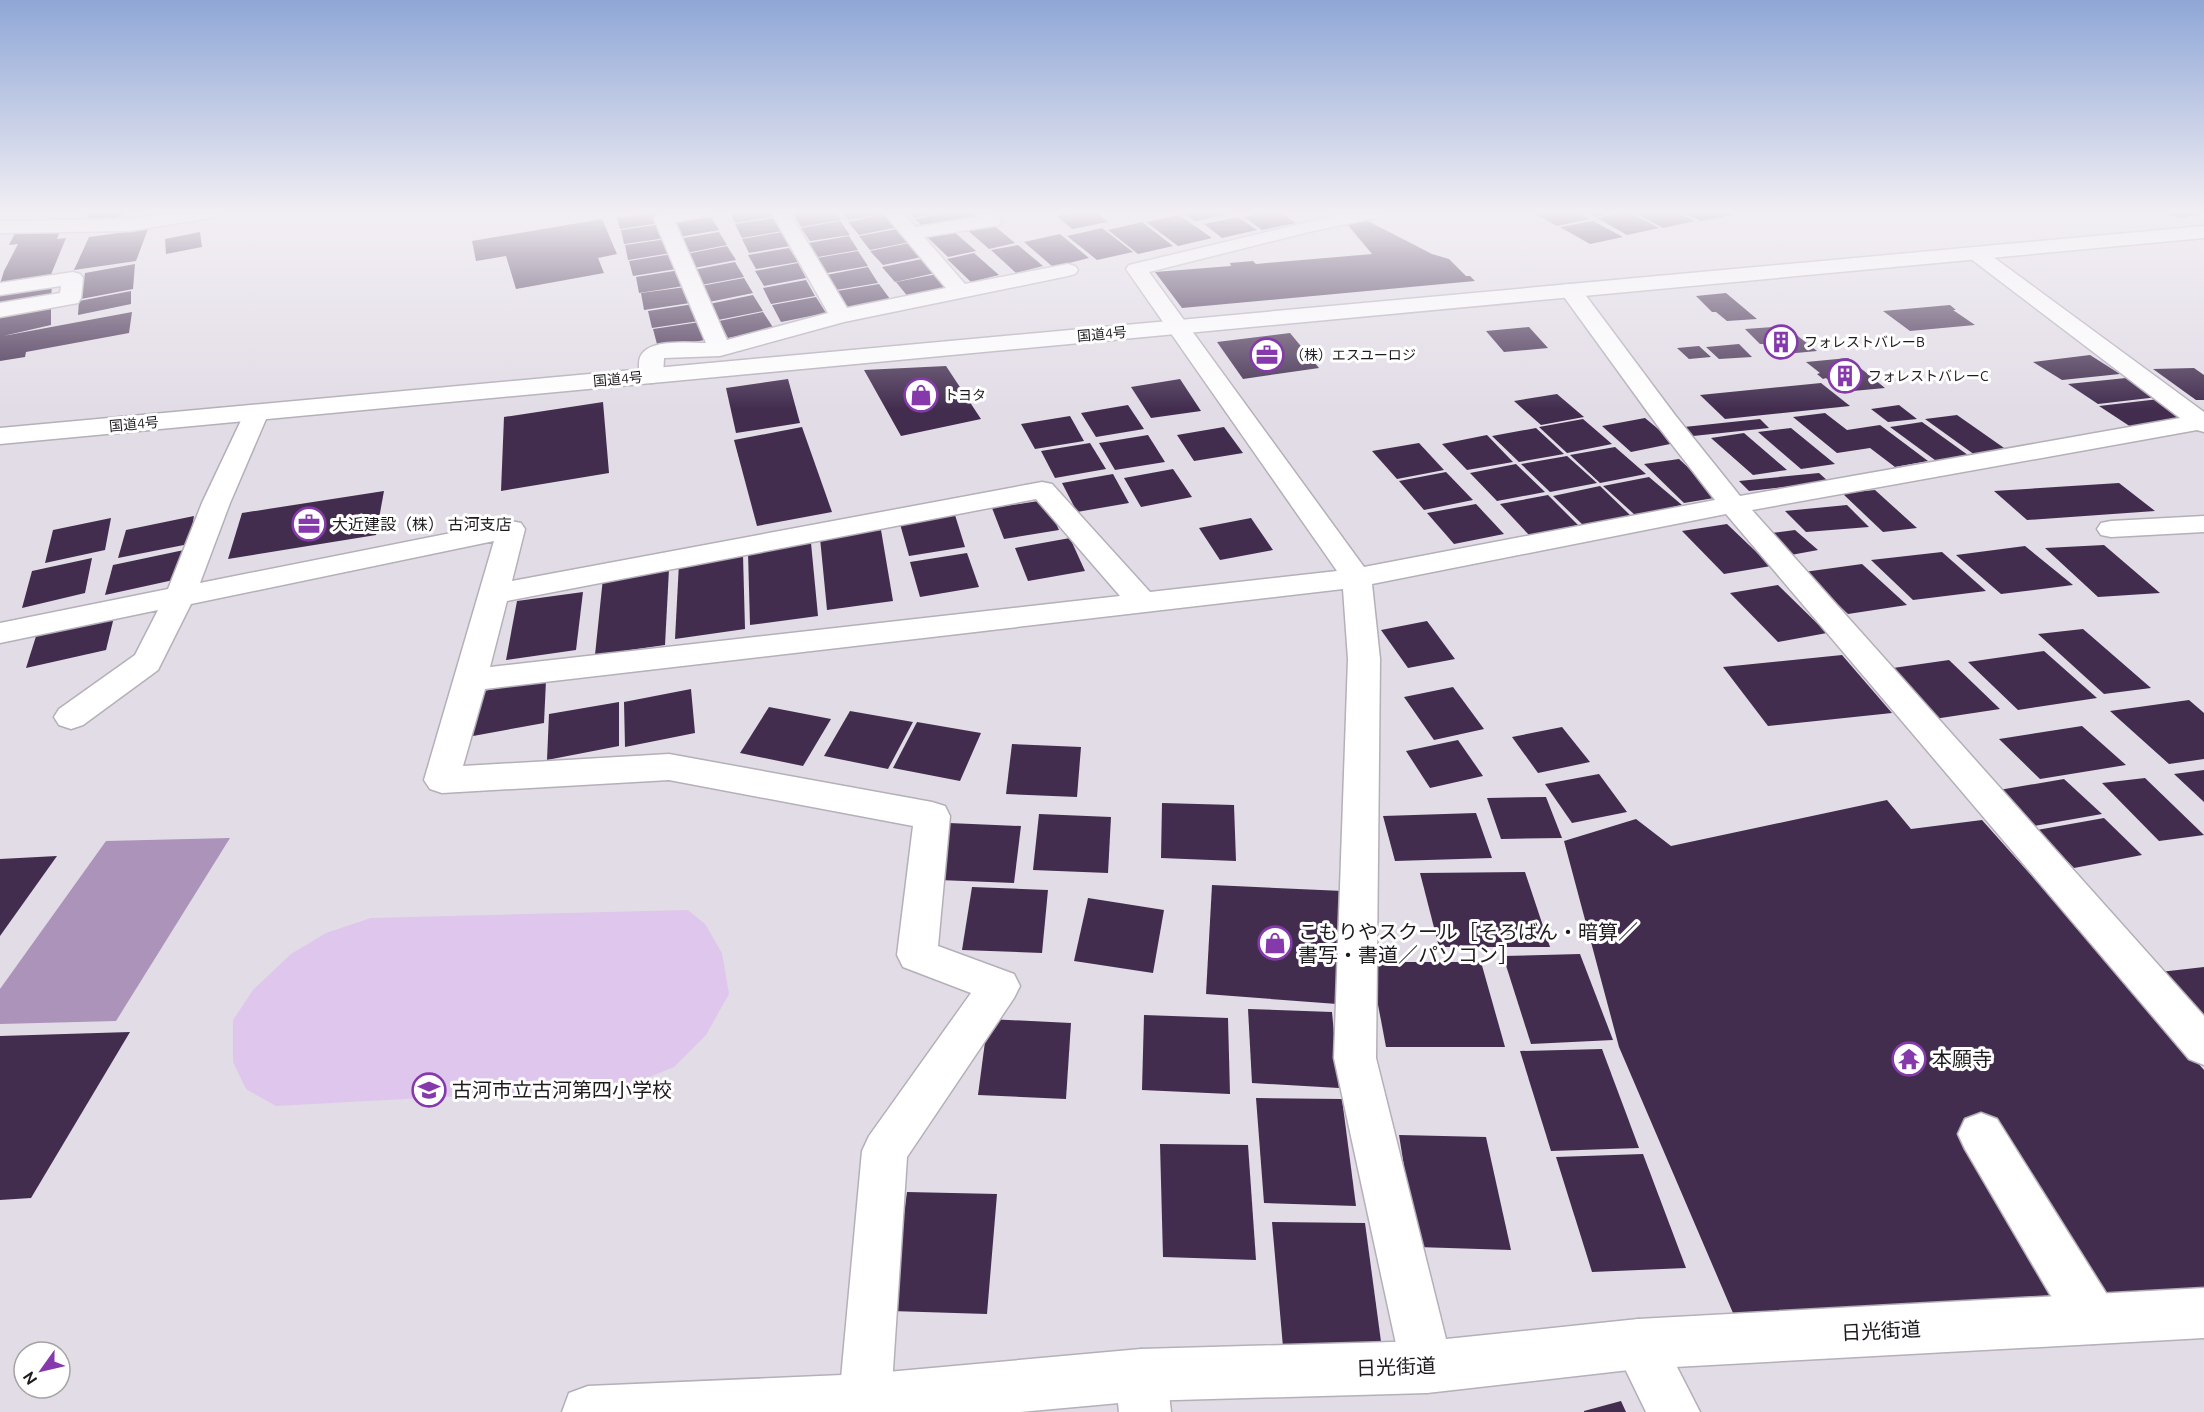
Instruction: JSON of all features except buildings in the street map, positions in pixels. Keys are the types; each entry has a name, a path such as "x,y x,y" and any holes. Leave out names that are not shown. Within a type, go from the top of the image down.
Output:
{"main road":[{"path":"0,289 73,278 70,298 0,310"},
{"path":"689,278 720,349"},
{"path":"819,278 841,316"},
{"path":"949,278 960,291"},
{"path":"651,376 651,355 662,351 720,349 841,316 1027,278"},
{"path":"1142,278 1357,578 1364,658 1356,1058 1427,1367"},
{"name":"国道4号","path":"0,436 1699,278"},
{"path":"2009,278 2203,422"},
{"path":"1570,290 1666,420 1733,505 2204,1046"},
{"path":"72,717 147,662 180,596 216,503 257,412"},
{"path":"471,680 1357,578 1733,505 2203,422"},
{"path":"494,594 1042,490 1143,603"},
{"path":"2111,529 2204,524"},
{"path":"0,633 511,529 442,780 669,767 932,816 917,955 1000,986 885,1151 865,1400"},
{"path":"1981,1134 2093,1319"},
{"name":"日光街道","path":"588,1412 724,1409 865,1400 974,1401 1143,1393 1427,1367 1638,1344 2204,1313"},
{"path":"1638,1344 1674,1412"}],"shaded area":[{"path":"230,838 116,1021 0,1024 0,989 106,841"},
{"path":"688,910 705,924 722,953 729,994 706,1035 674,1067 625,1087 276,1106 246,1089 233,1062 233,1020 253,990 291,954 326,933 371,918"}],"place":[{"name":"フォレストバレーB","path":"1781,342"},
{"name":"（株）エスユーロジ","path":"1267,355"},
{"name":"フォレストバレーC","path":"1845,376"},
{"name":"トヨタ","path":"921,395"},
{"name":"大近建設（株） 古河支店","path":"309,524"},
{"name":"こもりやスクール［そろばん・暗算／ 書写・書道／パソコン］","path":"1275,943"},
{"name":"本願寺","path":"1909,1059"},
{"name":"古河市立古河第四小学校","path":"429,1090"}]}
